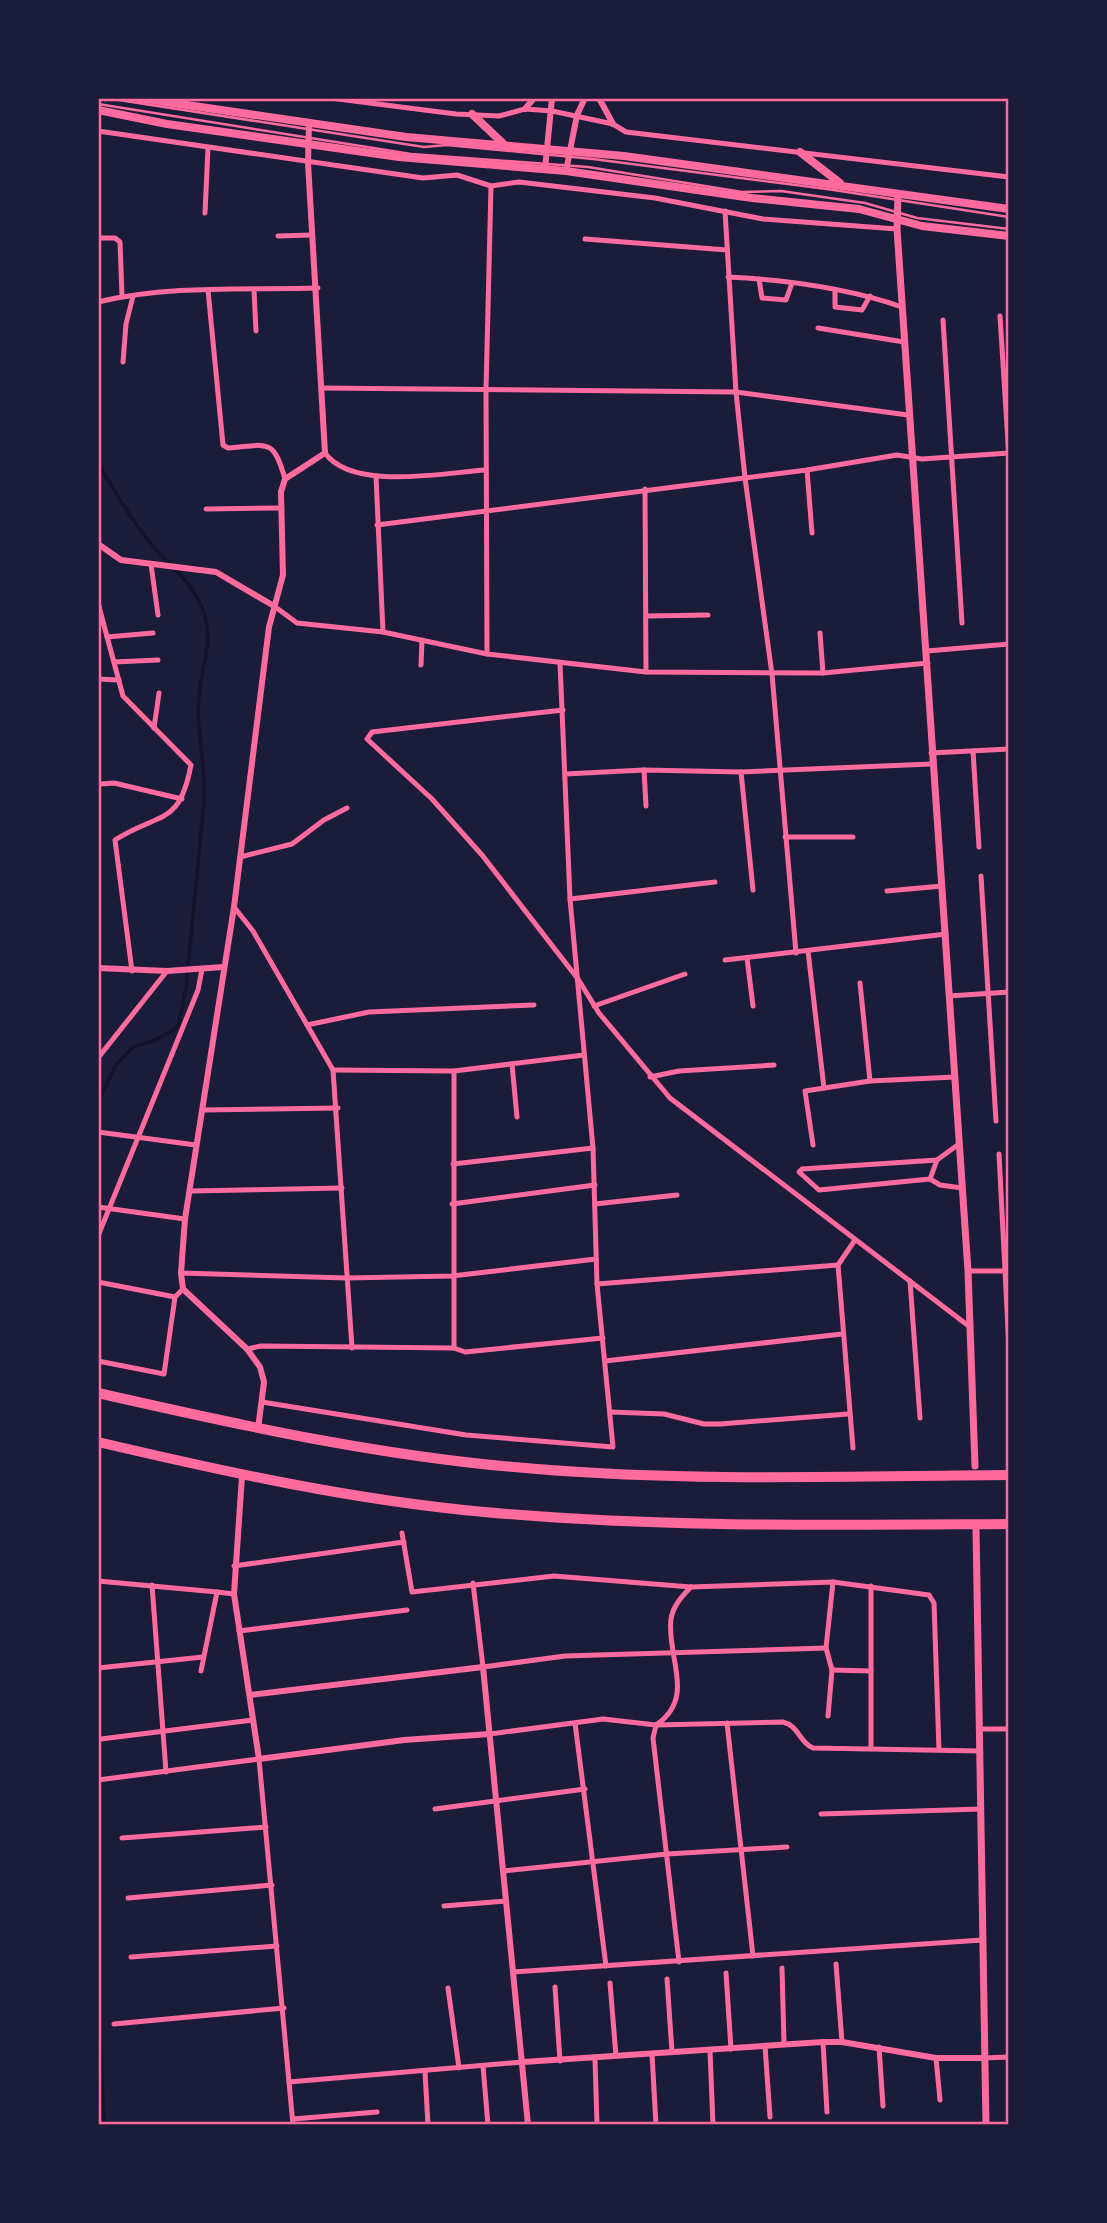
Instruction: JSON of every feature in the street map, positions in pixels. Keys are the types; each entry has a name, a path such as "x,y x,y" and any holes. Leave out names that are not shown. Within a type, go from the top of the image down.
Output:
{"highway":[{"path":"98,1393 280,1434 384,1451 535,1469 731,1477 1009,1475"},
{"path":"98,1442 291,1485 482,1512 686,1524 1009,1524"}],"main road":[{"path":"139,98 309,127 508,148 656,184 859,209 898,216 922,226 1009,236"},
{"path":"98,110 166,124 459,163 546,159 842,184 898,198 1009,209"},
{"path":"472,114 508,148"},
{"path":"800,152 842,184"},
{"path":"898,198 897,229 908,415 928,663 931,753 968,1271 975,1466"},
{"path":"976,1528 986,2125"}],"street":[{"path":"330,98 499,116 525,109 552,111 613,124 626,132 1009,177"},
{"path":"525,109 534,98"},
{"path":"541,184 552,98"},
{"path":"565,187 578,115 585,98"},
{"path":"599,98 613,124"},
{"path":"309,127 308,163 325,453 333,464 351,473 376,476 485,470"},
{"path":"98,131 423,178 457,174 491,186 519,182 541,184 655,198 763,219 897,229"},
{"path":"205,213 208,148"},
{"path":"457,174 459,163"},
{"path":"655,198 656,184"},
{"path":"487,654 485,470 491,186"},
{"path":"725,211 744,478 772,674 796,953"},
{"path":"278,236 312,235"},
{"path":"98,238 115,237 120,242 122,296"},
{"path":"585,239 727,250"},
{"path":"728,277 792,283 870,296 902,307"},
{"path":"759,279 762,298 786,300 792,283"},
{"path":"98,302 122,296 208,290 317,288"},
{"path":"254,289 256,331"},
{"path":"208,290 223,445 228,448 265,445 273,448 285,479 281,508 283,575 269,627 234,907 185,1219 181,1273 184,1289 247,1349 260,1367 264,1382 258,1429"},
{"path":"835,291 835,307 862,310 870,296"},
{"path":"123,362 126,324 133,296"},
{"path":"377,525 485,509 807,470 897,455 1009,455 1000,316"},
{"path":"943,320 962,623"},
{"path":"818,328 904,342"},
{"path":"321,388 736,392 908,415"},
{"path":"285,479 325,453"},
{"path":"807,470 812,533"},
{"path":"376,476 383,632"},
{"path":"645,489 646,672"},
{"path":"206,509 281,508"},
{"path":"98,544 121,560 216,572 297,622 383,632 487,654 646,672 823,673 928,663"},
{"path":"152,564 158,615"},
{"path":"98,603 128,703 191,762 182,799 169,816 131,830 116,840 132,971"},
{"path":"646,616 708,615"},
{"path":"107,637 153,633"},
{"path":"820,633 823,673"},
{"path":"421,665 422,640"},
{"path":"927,651 1009,644"},
{"path":"114,662 158,660"},
{"path":"262,1402 466,1435 612,1447 611,1412 597,1284 593,1148 570,899 560,663"},
{"path":"98,679 119,680"},
{"path":"154,728 159,693"},
{"path":"563,710 367,734 367,739 432,799 482,855 578,979 594,1006 670,1098 970,1327"},
{"path":"931,753 1009,749"},
{"path":"973,751 979,847"},
{"path":"565,774 644,770 780,771 932,764"},
{"path":"644,770 646,806"},
{"path":"741,772 754,890"},
{"path":"100,785 114,783 182,799"},
{"path":"240,857 292,844 324,820 347,808"},
{"path":"785,836 853,836"},
{"path":"981,876 996,1121"},
{"path":"570,899 715,882"},
{"path":"887,891 942,886"},
{"path":"234,907 253,931 333,1070 338,1108 352,1348"},
{"path":"725,960 946,934"},
{"path":"808,951 824,1088"},
{"path":"747,958 753,1006"},
{"path":"98,968 167,971 223,967"},
{"path":"98,1236 198,990 202,969"},
{"path":"98,1058 167,971"},
{"path":"594,1006 685,974"},
{"path":"860,983 870,1082"},
{"path":"949,996 1009,992"},
{"path":"307,1025 369,1012 534,1005"},
{"path":"333,1070 454,1071 584,1055"},
{"path":"512,1064 517,1116"},
{"path":"650,1077 679,1071 774,1065"},
{"path":"454,1071 454,1348"},
{"path":"813,1145 805,1091 870,1082 955,1077"},
{"path":"202,1110 338,1108"},
{"path":"98,1132 196,1145"},
{"path":"959,1144 937,1160 799,1171 818,1190 930,1179 940,1185 962,1188"},
{"path":"453,1164 593,1148"},
{"path":"999,1154 1009,1348"},
{"path":"930,1179 937,1160"},
{"path":"453,1205 595,1185"},
{"path":"190,1191 342,1188"},
{"path":"595,1204 677,1195"},
{"path":"98,1207 185,1219"},
{"path":"853,1448 848,1414 838,1265 855,1240"},
{"path":"181,1273 346,1278 452,1276 596,1259"},
{"path":"597,1284 838,1265"},
{"path":"968,1271 1007,1271"},
{"path":"910,1281 920,1418"},
{"path":"98,1282 175,1297"},
{"path":"98,1361 164,1374 175,1297 184,1289"},
{"path":"605,1361 842,1334"},
{"path":"247,1349 261,1346 454,1348 465,1352 603,1338"},
{"path":"611,1412 664,1414 704,1424 848,1414"},
{"path":"242,1476 233,1566 234,1594 259,1759 293,2122 377,2112"},
{"path":"402,1533 412,1592 472,1583 555,1576 691,1587 833,1582 914,1590 929,1595 934,1603 939,1750"},
{"path":"233,1566 404,1542"},
{"path":"98,1581 234,1594"},
{"path":"828,1716 832,1670 826,1647 833,1582"},
{"path":"472,1583 498,1802 528,2125"},
{"path":"152,1585 166,1772"},
{"path":"871,1586 871,1748"},
{"path":"679,1962 653,1738 656,1724 671,1714 677,1696 671,1619 679,1599 691,1587"},
{"path":"201,1671 218,1592"},
{"path":"239,1630 407,1610"},
{"path":"250,1695 565,1656 826,1647"},
{"path":"98,1668 203,1657"},
{"path":"832,1670 871,1671"},
{"path":"98,1780 404,1740 490,1734 603,1719 656,1724 792,1724 807,1745 813,1748 980,1751"},
{"path":"101,1739 253,1720"},
{"path":"575,1723 606,1966"},
{"path":"727,1723 753,1956"},
{"path":"980,1729 1009,1729"},
{"path":"435,1809 585,1789"},
{"path":"821,1814 981,1809"},
{"path":"122,1838 266,1827"},
{"path":"503,1871 667,1854 787,1847"},
{"path":"128,1898 272,1885"},
{"path":"444,1906 506,1901"},
{"path":"513,1972 982,1940"},
{"path":"131,1957 277,1946"},
{"path":"836,1964 842,2042"},
{"path":"782,1968 784,2044"},
{"path":"726,1973 730,2049"},
{"path":"667,1979 672,2052"},
{"path":"610,1983 616,2056"},
{"path":"555,1987 560,2061"},
{"path":"448,1988 459,2067"},
{"path":"114,2024 284,2008"},
{"path":"289,2082 459,2067 823,2042 879,2047 936,2058 1009,2057"},
{"path":"823,2042 827,2112"},
{"path":"765,2046 770,2117"},
{"path":"879,2047 883,2106"},
{"path":"710,2051 713,2125"},
{"path":"653,2054 656,2125"},
{"path":"936,2058 940,2100"},
{"path":"595,2059 597,2125"},
{"path":"483,2066 488,2125"},
{"path":"425,2071 428,2125"}],"lane":[{"path":"106,98 309,127 424,147 447,145 546,159"},
{"path":"98,104 308,141 411,154 546,159"},
{"path":"568,161 898,198 1009,217"},
{"path":"568,161 742,192 781,191 865,204 898,216 1009,229"}],"waterway":[{"path":"98,464 144,535 195,594 205,616 208,636 198,708 204,802 186,987 178,1027 155,1040 133,1047 116,1065 98,1102"},
{"path":"98,1997 104,2125"}]}
